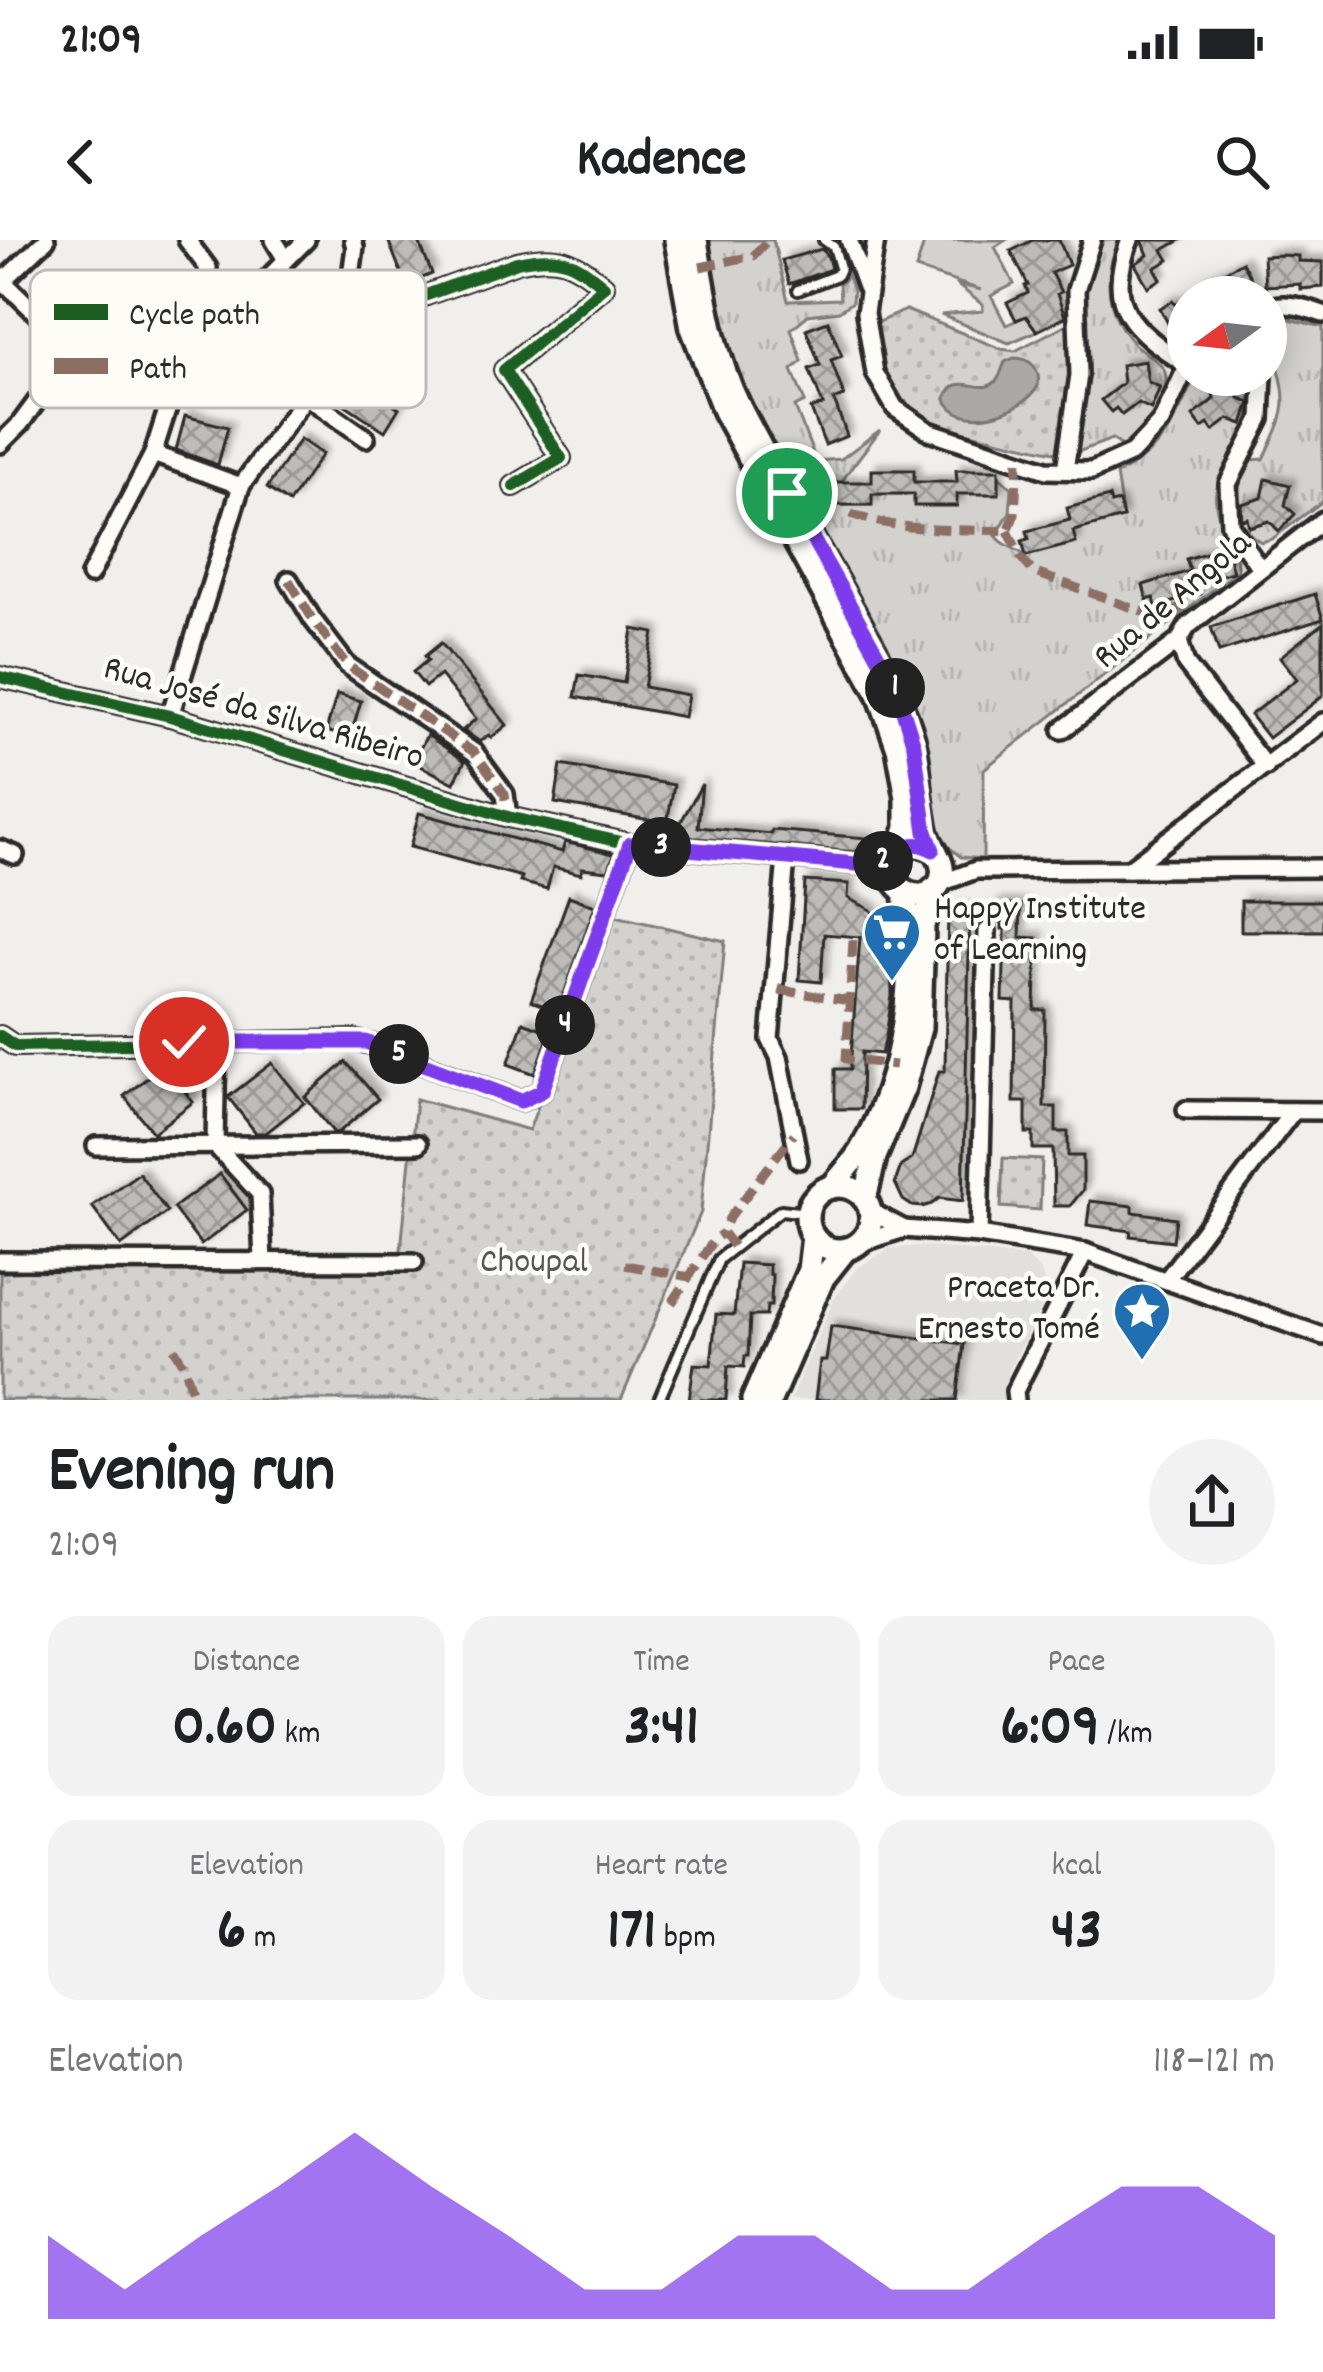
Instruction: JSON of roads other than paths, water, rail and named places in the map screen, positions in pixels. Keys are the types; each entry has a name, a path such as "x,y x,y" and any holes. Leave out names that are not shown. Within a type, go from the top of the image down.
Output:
{"main road":[{"path":"676,240 692,328 724,411 879,694 898,748 907,798 898,870 909,925 904,1027 890,1085 860,1151 832,1187"},
{"path":"696,240 710,322 738,404 895,686 914,745 926,832 942,868 922,926 920,1028 904,1087 875,1157 867,1205 870,1223 866,1235 823,1278 770,1400"},
{"path":"898,870 913,844 932,850"},
{"path":"898,870 920,896 936,887"},
{"path":"852,1246 833,1249 822,1245 813,1236 807,1213 820,1192 832,1187 856,1191 867,1205"},
{"path":"753,1400 809,1270 813,1236"}],"street":[{"path":"30,308 2,282 46,240"},
{"path":"187,240 208,270"},
{"path":"274,240 286,258"},
{"path":"275,270 306,240"},
{"path":"352,240 352,270"},
{"path":"849,240 867,290"},
{"path":"876,240 865,314 875,373 895,409 929,431 1046,470 1092,471 1132,453 1161,422 1173,396"},
{"path":"1065,470 1079,375 1076,290 1092,240"},
{"path":"1130,240 1118,279 1126,316 1167,351"},
{"path":"426,295 545,256 586,270 604,286 504,370 561,458 514,486"},
{"path":"1287,306 1323,314"},
{"path":"1260,568 1230,525 1228,484 1261,419 1262,396"},
{"path":"0,444 32,408"},
{"path":"90,575 153,454 168,408"},
{"path":"170,716 241,486 297,408"},
{"path":"323,408 366,438"},
{"path":"153,454 241,486"},
{"name":"Rua de Angola","path":"1062,730 1179,641 1188,626 1323,520"},
{"path":"290,580 347,665 475,753 505,794 508,817"},
{"path":"1179,641 1186,664 1266,767"},
{"name":"Rua José da Silva Ribeiro","path":"0,677 170,716 508,817 630,844 898,870"},
{"path":"1128,870 1323,722"},
{"path":"0,1036 14,1046 366,1042 521,1101 542,1091 630,844"},
{"path":"932,850 976,870"},
{"path":"786,859 770,1039 779,1057 799,1160"},
{"path":"936,887 976,870 1323,868"},
{"path":"979,1235 987,931"},
{"path":"217,1042 215,1145 260,1194 263,1261"},
{"path":"1186,1110 1323,1111"},
{"path":"1167,1279 1292,1111"},
{"path":"96,1147 418,1144"},
{"path":"867,1205 904,1229"},
{"path":"852,1246 904,1229 1084,1252 1323,1336"},
{"path":"1016,1400 1015,1391 1084,1252"},
{"path":"0,1261 414,1262"}],"lane":[{"path":"798,290 837,275 840,268 834,248 824,240"},
{"path":"659,1400 719,1259 782,1210 807,1213"}],"place":[{"name":"Happy Institute of Learning","path":"892,983"},
{"name":"Praceta Dr. Ernesto Tomé","path":"1142,1362"}],"park label":[{"name":"Choupal","path":"534,1264"}]}
